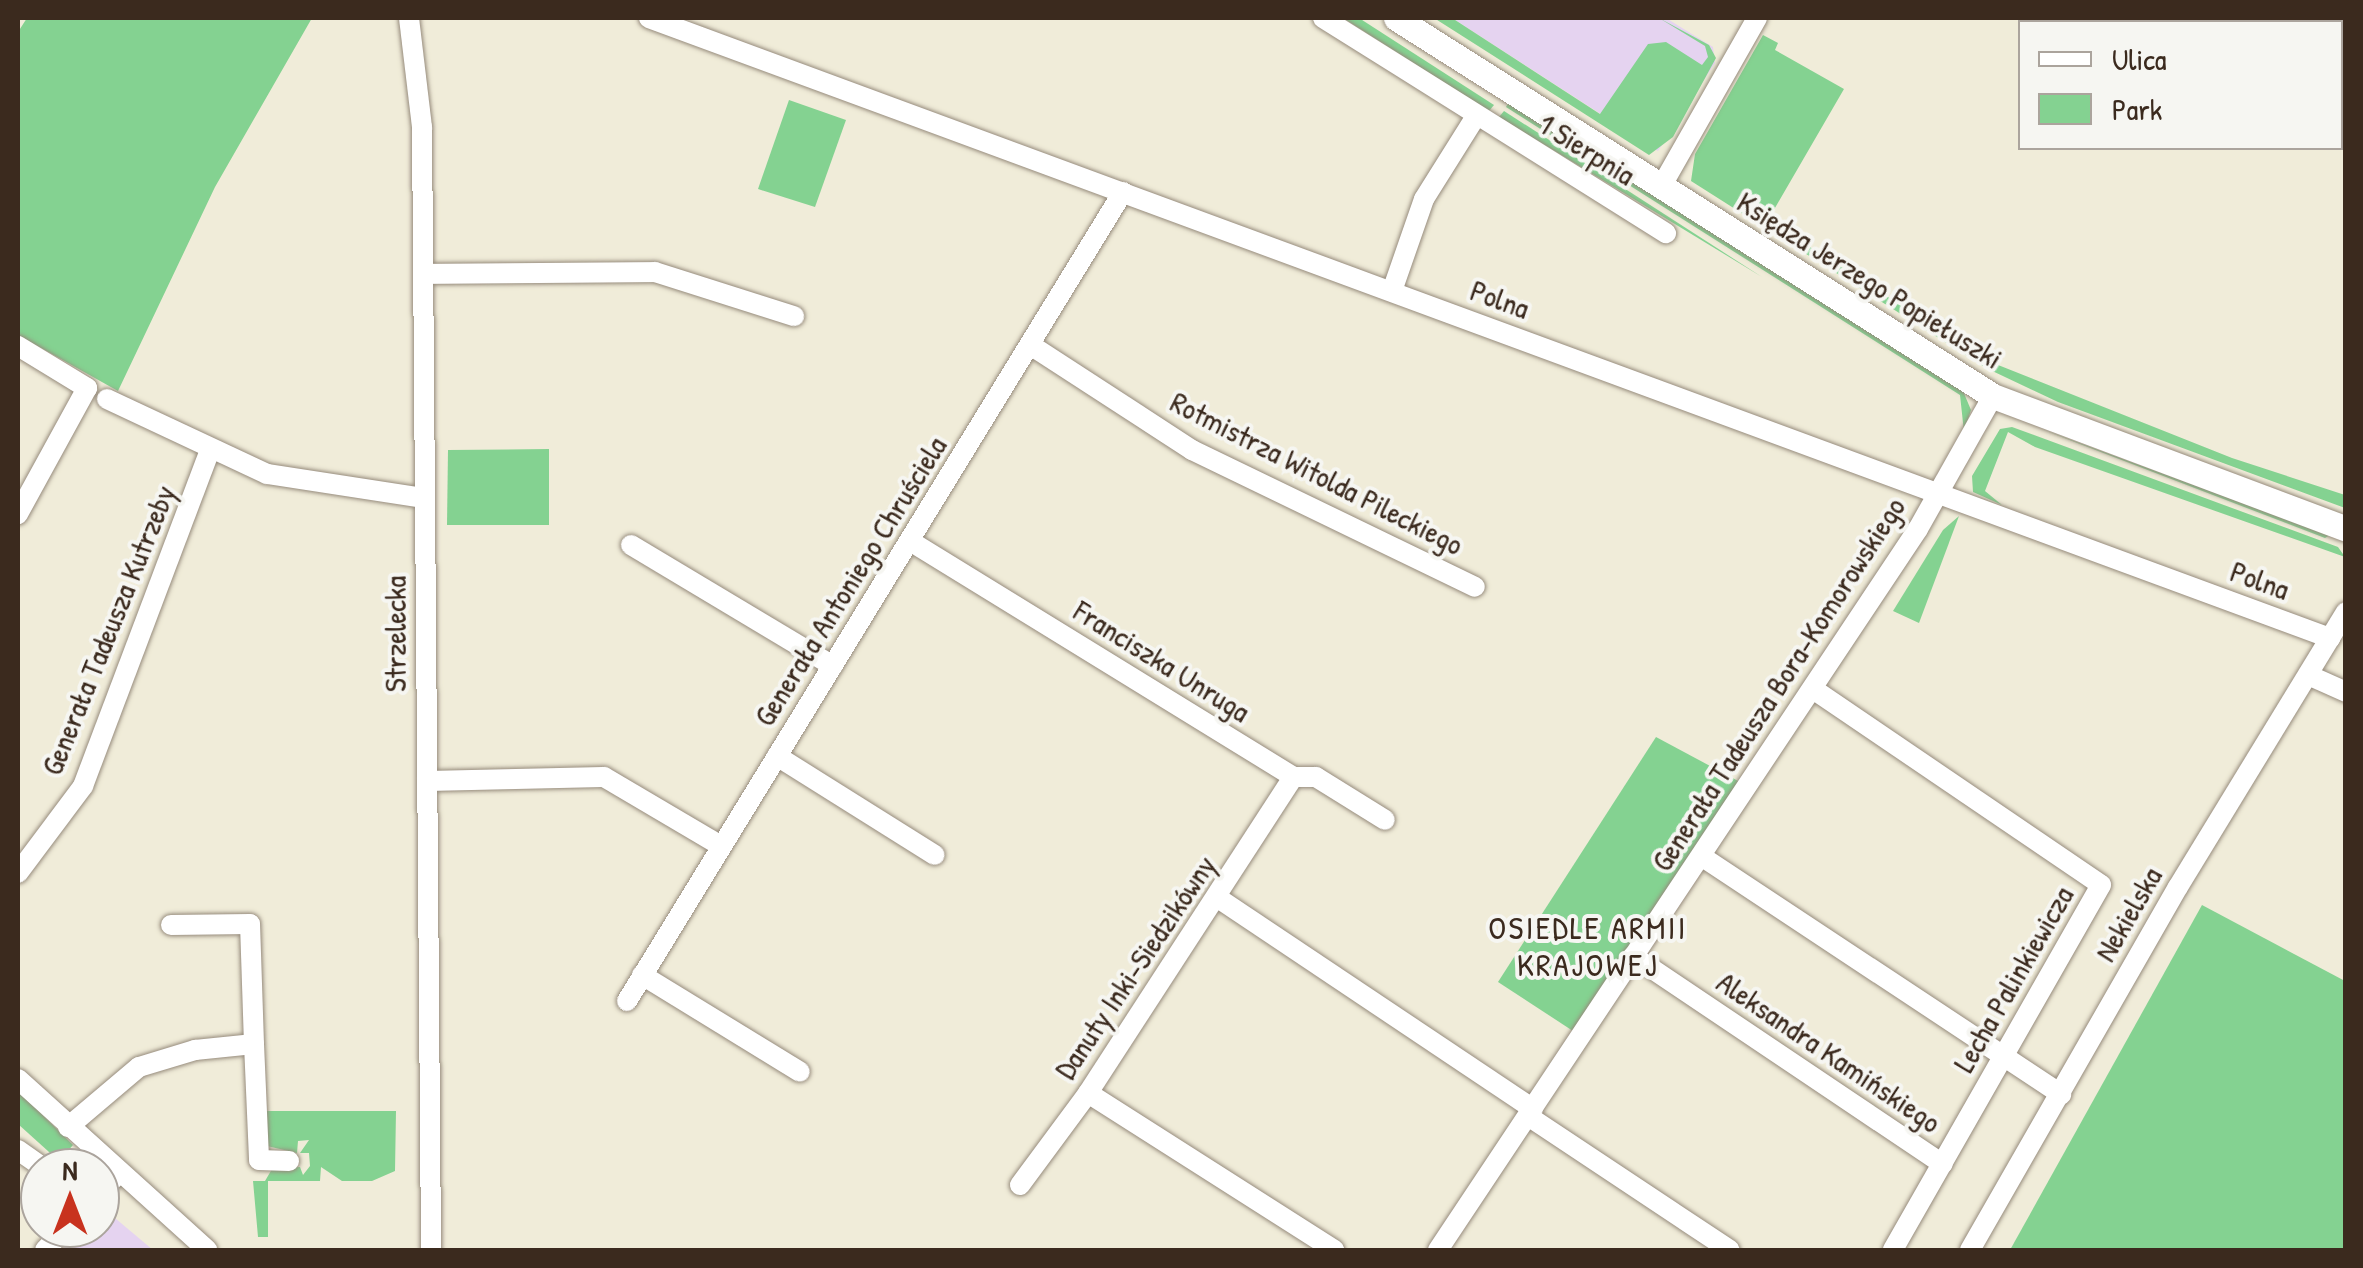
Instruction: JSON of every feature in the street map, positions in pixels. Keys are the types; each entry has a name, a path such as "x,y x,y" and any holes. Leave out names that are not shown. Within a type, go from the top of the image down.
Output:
{"street":[{"name":"Strzelecka","path":"409,18 422,128 431,1250"},
{"name":"Polna","path":"649,18 2330,638"},
{"name":"1 Sierpnia","path":"1323,18 1666,233"},
{"name":"Księdza Jerzego Popiełuszki","path":"1396,18 1993,396 2346,529"},
{"path":"1661,187 1757,18"},
{"path":"1392,291 1424,199 1476,116"},
{"name":"Generała Antoniego Chruściela","path":"627,1000 1032,346 1123,192"},
{"path":"423,274 654,272 794,316"},
{"path":"18,346 88,388 18,514"},
{"name":"Rotmistrza Witolda Pileckiego","path":"1032,346 1192,450 1475,587"},
{"name":"Generała Tadeusza Bora-Komorowskiego","path":"1438,1250 1813,689 1938,494 1993,396"},
{"path":"107,399 209,452 304,485 424,498"},
{"name":"Generała Tadeusza Kutrzeby","path":"18,872 82,786 209,452"},
{"name":"Franciszka Unruga","path":"910,541 1293,777 1316,777 1386,820"},
{"path":"631,545 833,666"},
{"name":"Nekielska","path":"1970,1250 2346,612"},
{"path":"2308,675 2346,692"},
{"name":"Lecha Palinkiewicza","path":"1813,689 2102,885 1894,1250"},
{"path":"777,756 934,855"},
{"path":"426,781 604,777 721,846"},
{"name":"Danuty Inki-Siedzikówny","path":"1020,1185 1088,1092 1218,898 1293,777"},
{"path":"1701,856 2061,1094"},
{"path":"1218,898 1730,1250"},
{"path":"171,925 250,924 258,1160 289,1160"},
{"name":"Aleksandra Kamińskiego","path":"1633,956 1943,1164"},
{"path":"642,975 800,1072"},
{"path":"68,1126 139,1067 195,1050 254,1044"},
{"path":"18,1080 91,1148"},
{"path":"1088,1092 1334,1250"},
{"path":"120,1176 207,1250"}],"shaded area":[{"path":"1452,18 1666,18 1713,47 1715,63 1658,151"},
{"path":"120,1222 153,1250 62,1250 120,1248"}],"green space":[{"path":"27,18 312,18 215,187 118,391 18,335 18,32"},
{"path":"1343,18 1359,18 1494,105 1489,111"},
{"path":"1434,18 1452,18 1600,114 1648,44 1666,42 1702,65 1708,57 1705,46 1659,18 1709,45 1716,58 1673,137 1649,155"},
{"path":"1763,35 1778,43 1775,50 1844,89 1768,220 1988,361 2232,458 2345,495 2345,508 2058,402 1986,368 1691,181 1695,154"},
{"path":"789,100 846,120 815,207 758,189"},
{"path":"1509,102 1963,391 1971,410 1964,432 1960,395 1506,107"},
{"path":"1504,111 1762,277 1499,117"},
{"path":"2012,427 2338,547 2345,557 2035,447 2008,432 1985,491 2002,505 1973,492 1972,476 2000,429"},
{"path":"2041,429 2330,535 2325,538"},
{"path":"549,449 549,525 447,525 448,450"},
{"path":"1959,516 1919,623 1893,611 1943,530"},
{"path":"1656,737 1740,782 1573,1031 1498,982"},
{"path":"2202,905 2345,981 2345,1250 2010,1250"},
{"path":"18,1091 73,1145 45,1148 18,1124"},
{"path":"267,1111 396,1111 395,1171 372,1181 342,1181 321,1167 320,1181 268,1181 268,1237 258,1237 253,1181 265,1181 272,1169 300,1167 303,1175 310,1166 309,1153 300,1153 309,1140 298,1141 297,1153 267,1146"}],"district":[{"name":"OSIEDLE ARMII KRAJOWEJ","path":"1588,948"}]}
